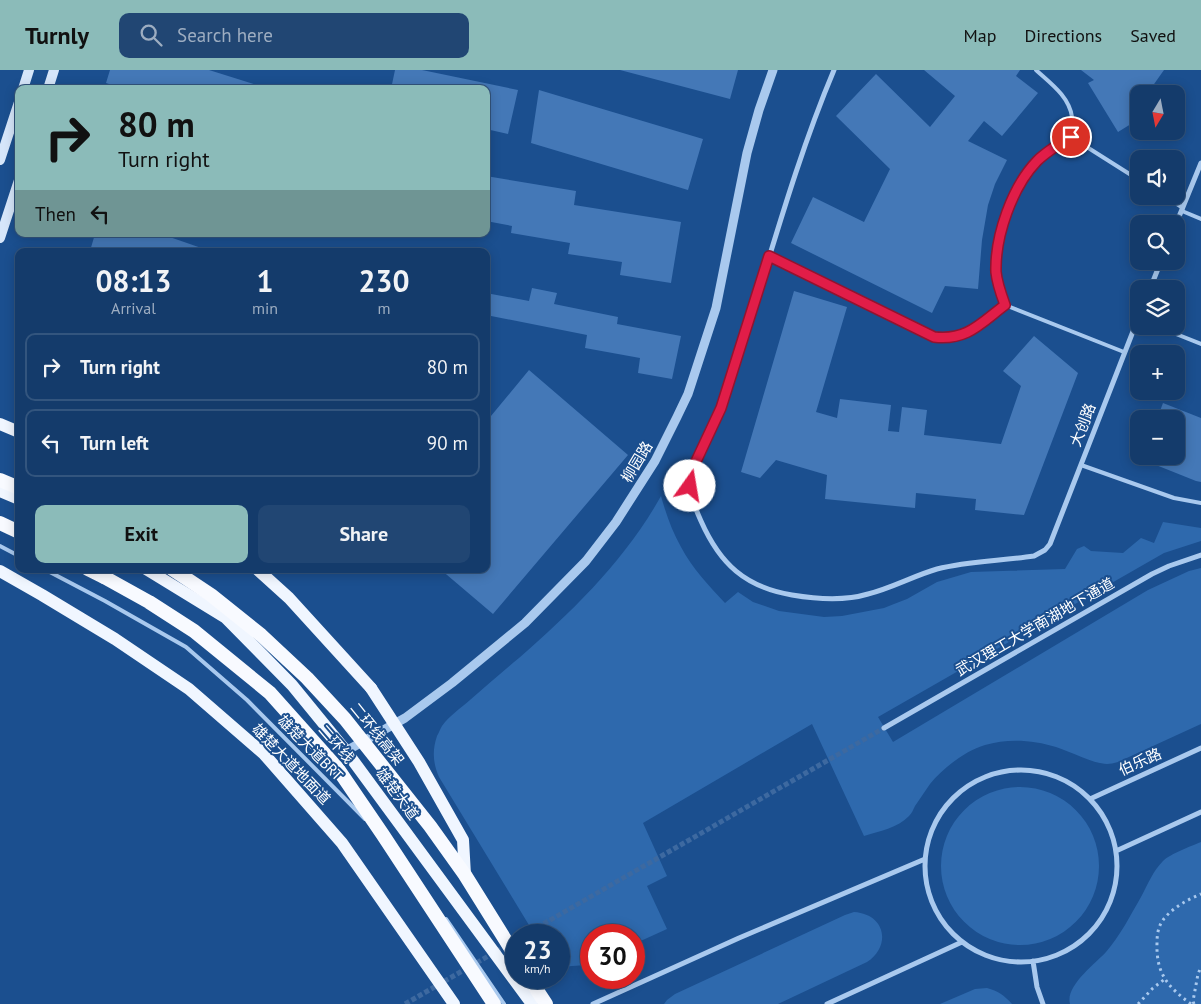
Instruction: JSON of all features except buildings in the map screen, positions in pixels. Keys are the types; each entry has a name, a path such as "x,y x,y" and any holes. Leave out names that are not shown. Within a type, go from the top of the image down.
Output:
{"highway":[{"path":"0,480 15,486"},
{"path":"0,523 15,530"},
{"name":"二环线","path":"95,573 149,602 194,631 270,693 338,769 494,1004"},
{"name":"二环线高架","path":"178,573 211,595 261,635 307,678 345,718 430,826 465,875 505,939"},
{"path":"536,989 546,1004"}],"main road":[{"path":"24,85 29,70"},
{"path":"49,85 54,70"},
{"path":"0,160 15,114"},
{"path":"0,238 15,192"},
{"path":"0,424 15,430"},
{"path":"0,491 15,497"},
{"name":"雄楚大道地面道","path":"0,571 42,594 115,639 189,689 264,754 342,843 454,1004"},
{"name":"雄楚大道","path":"153,573 226,618 292,685 346,751 532,1004"},
{"path":"261,573 289,598 371,688 419,762 463,840 465,875"}],"street":[{"name":"柳园路","path":"346,751 405,718 452,683 525,623 586,561 616,522 655,461 688,394 716,308 747,153 773,70"},
{"path":"769,256 800,161 834,70"},
{"path":"1180,215 1201,163"},
{"name":"大创路","path":"769,256 721,408 695,462 690,478 690,486 696,510 715,547 726,563 750,582 792,595 823,598 867,595 936,570 979,562 1034,556 1040,553 1050,544 1131,335"},
{"name":"武汉理工大学南湖地下通道","path":"884,728 1152,574 1201,555"},
{"name":"伯乐路","path":"1090,799 1201,748"},
{"path":"1009,771 1031,771 1053,776 1073,785 1090,799 1102,814 1111,832 1116,851 1117,873 1113,895 1104,915 1091,932 1074,946 1054,956 1033,961 1014,962 996,958 978,952 962,942 945,925 933,905 926,882 925,859 929,837 938,817 951,800 968,786 988,776 1009,771"},
{"path":"1116,851 1201,812"},
{"path":"593,1004 748,934 925,859"},
{"path":"827,1004 962,942"},
{"path":"1033,961 1037,987 1044,1004"}],"lane":[{"path":"1036,70 1068,103 1072,117 1071,137"},
{"path":"1071,137 1130,174"},
{"path":"1071,137 1045,153 1036,162 1026,175 1010,204 1003,224 997,256 996,272 998,286 1005,305 1124,352"},
{"path":"1176,205 1201,219"},
{"path":"769,256 934,337 953,337 965,334 1005,305"},
{"path":"1178,335 1201,344"},
{"path":"1081,465 1174,498 1201,503"},
{"path":"0,546 15,554"},
{"name":"雄楚大道BRT","path":"52,573 186,647 247,700 410,866"},
{"path":"444,915 504,1004"}],"path":[{"path":"1201,894 1187,900 1163,920 1158,930 1157,958 1163,976 1176,992 1192,1004 1201,967"},
{"path":"1138,1004 1153,988 1166,979"}],"shaded area":[{"path":"661,496 672,529 685,555 725,603 738,592 753,602 779,611 824,617 842,616 884,608 907,599 937,582 971,572 1065,569 1077,549 1084,546 1091,551 1123,553 1141,538 1154,543 1163,522 1201,528 1201,541 1164,553 878,717 893,742 1148,590 1189,571 1201,568 1201,724 1118,762 1108,764 1095,762 1056,747 1039,743 1003,741 985,745 962,756 941,772 930,784 911,814 905,820 888,829 864,836 812,724 643,823 667,876 647,886 667,929 645,939 645,924 580,924 580,965 570,966 570,924 528,924 439,777 435,767 435,741 441,727 448,719 539,640 578,603 615,563"},
{"path":"1028,787 1043,790 1057,796 1076,810 1086,822 1096,843 1099,866 1096,889 1086,910 1076,922 1064,932 1043,942 1028,945 1012,945 997,942 976,932 954,910 942,881 941,858 944,843 954,822 976,800 1005,788"},
{"path":"1201,842 1201,1004 1070,1004 1072,990 1076,983 1116,939 1159,865 1170,856"},
{"path":"854,912 873,918 882,931 880,947 867,962 778,1004 664,1004 675,994"},
{"path":"987,988 1001,994 1012,1004 940,1004 975,989"}],"tunnel":[{"path":"543,924 884,728"},
{"path":"405,1004 505,946"}],"route":[{"path":"690,486 692,470 721,408 769,256 934,337 953,337 965,334 1005,305 998,286 996,272 997,256 1003,224 1013,197 1036,162 1045,153 1071,137"}]}
